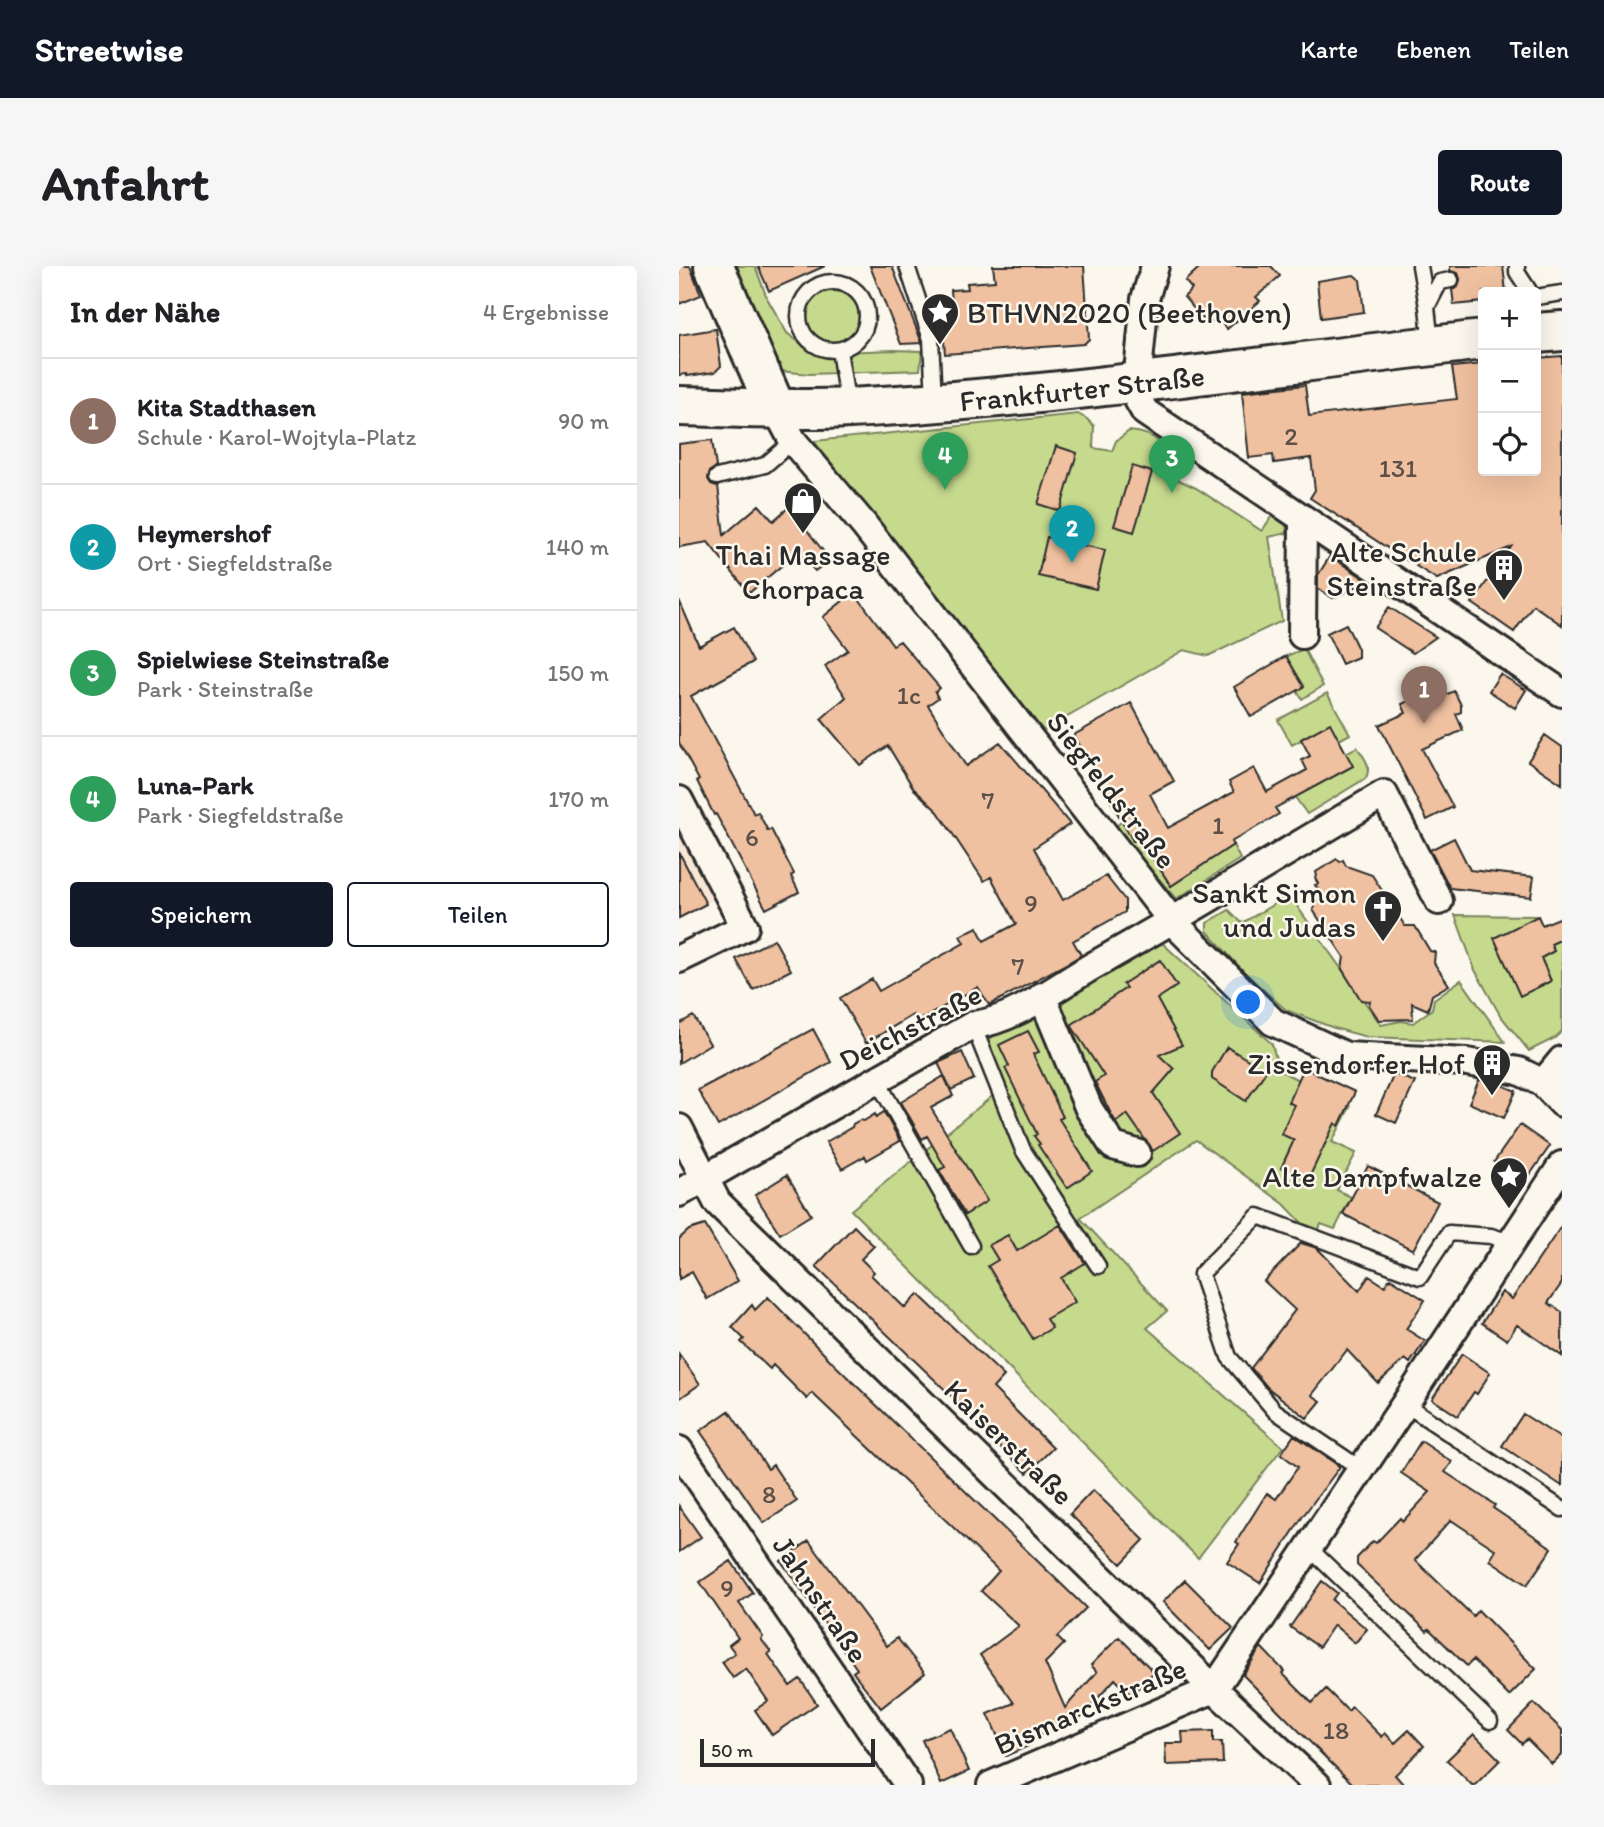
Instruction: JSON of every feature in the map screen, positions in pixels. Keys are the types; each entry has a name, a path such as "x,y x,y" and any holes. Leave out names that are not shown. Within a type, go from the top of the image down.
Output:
{"main road":[{"path":"714,266 784,425"},
{"path":"1541,333 1562,331"},
{"name":"Frankfurter Straße","path":"679,406 784,425 848,408 1137,383 1478,341"}],"street":[{"path":"1155,266 1145,299 1137,383 1137,398 1145,412 1562,693"},
{"name":"Siegfeldstraße","path":"784,425 1173,921 1273,1022 1346,1056 1467,1062 1518,1071 1543,1083 1562,1103"},
{"path":"1303,519 1303,635"},
{"name":"Deichstraße","path":"679,1193 973,1026 992,1023 1042,996 1384,794 1439,901"},
{"path":"679,800 745,927 679,959"},
{"path":"1042,996 1089,1109 1113,1146 1137,1153"},
{"path":"1543,1083 1562,1060"},
{"name":"Kaiserstraße","path":"679,1128 716,1202 1214,1689 1317,1785"},
{"name":"Bismarckstraße","path":"991,1785 1214,1689 1562,1165"},
{"name":"Jahnstraße","path":"679,1450 908,1785"}],"lane":[{"path":"907,266 931,339 934,401"},
{"path":"1420,266 1431,346"},
{"path":"1513,271 1526,287"},
{"path":"1427,307 1440,282 1451,280"},
{"path":"829,282 849,286 857,293 866,311 863,332 849,346 839,350 820,347 804,335 800,327 799,317 804,298 811,290 829,282"},
{"path":"1541,295 1562,293"},
{"path":"839,350 848,408"},
{"path":"717,477 765,465 784,425"},
{"path":"973,1026 1023,1150 1098,1266"},
{"path":"877,1080 971,1245"},
{"path":"1361,1469 1275,1411 1229,1357 1201,1274 1258,1216 1420,1277 1449,1233 1491,1236 1511,1242"},
{"path":"1405,1404 1560,1513"},
{"path":"1309,1548 1490,1721"}],"shaded area":[{"path":"679,828 716,898 679,918"}],"green space":[{"path":"736,266 755,266 767,298 787,333 813,353 922,351 920,370 809,374 780,371"},
{"path":"833,291 843,293 851,299 857,307 857,327 851,335 843,341 833,343 823,341 815,335 809,327 807,317 809,307 815,299 823,293"},
{"path":"1078,414 1094,426 1093,448 1112,451 1116,441 1129,431 1147,435 1154,438 1164,449 1167,456 1166,474 1196,488 1262,531 1273,514 1286,524 1287,533 1269,537 1282,621 1208,656 1184,650 1043,731 814,441"},
{"path":"1304,649 1323,686 1302,699 1297,691 1304,686 1286,656"},
{"path":"1327,693 1350,734 1339,740 1346,753 1357,747 1366,762 1368,773 1366,778 1307,814 1295,797 1352,766 1330,724 1292,745 1278,720"},
{"path":"1122,821 1133,841 1140,838 1171,886 1233,845 1240,859 1176,899 1115,827"},
{"path":"1281,900 1294,902 1381,1025 1401,1021 1413,1023 1432,1009 1434,999 1461,980 1505,1042 1367,1037 1286,1010 1244,972 1207,931 1207,923 1229,910 1242,923"},
{"path":"1455,915 1538,916 1494,938 1520,995 1551,981 1541,958 1554,951 1551,944 1562,939 1562,1031 1555,1038 1529,1051 1500,1015 1475,970"},
{"path":"1160,941 1272,1044 1279,1070 1350,1107 1332,1142 1356,1153 1337,1190 1351,1197 1335,1229 1321,1224 1318,1231 1304,1225 1284,1204 1196,1140 1080,1218 1167,1311 1147,1328 1283,1447 1198,1558 851,1210 995,1094 977,1046"}],"building":[{"path":"679,266 690,266 701,295 679,304"},
{"path":"758,266 825,266 769,291"},
{"path":"870,266 892,266 922,343 901,344"},
{"path":"993,266 1084,266 1089,339 1084,344 945,354 944,341 941,342 935,320 953,318 951,290 968,289 967,283 995,281"},
{"path":"1201,266 1271,266 1280,276 1256,297 1260,301 1227,329 1217,317 1208,325 1184,297 1192,289 1185,281"},
{"path":"1450,266 1503,266 1505,287 1478,287 1478,303 1454,305 1452,290 1458,287 1460,279 1458,273 1450,271"},
{"path":"1354,275 1360,280 1364,312 1321,318 1317,281"},
{"path":"716,329 721,366 715,372 679,375 679,335"},
{"path":"1562,356 1562,625 1533,605 1514,632 1472,603 1511,547 1437,579 1416,566 1425,552 1408,561 1310,498 1315,490 1311,458 1274,463 1273,455 1249,458 1242,392 1305,385 1309,416 1457,399 1452,367 1478,364 1478,476 1541,476 1541,358"},
{"path":"712,440 716,467 710,471 708,479 711,484 718,486 724,535 759,505 773,521 789,507 830,560 815,571 798,552 749,593 708,542 679,547 679,444"},
{"path":"1056,446 1077,453 1060,511 1038,504"},
{"path":"1132,466 1152,472 1134,532 1114,526"},
{"path":"1047,537 1105,550 1096,589 1038,576"},
{"path":"1330,556 1368,581 1333,598 1318,589 1318,575"},
{"path":"854,592 893,645 900,641 940,688 935,692 938,698 928,705 966,766 1000,742 1070,824 1034,848 1063,900 1106,876 1125,900 1125,912 1073,941 1081,955 1068,963 989,1005 978,987 917,1022 913,1015 866,1043 840,998 872,979 879,991 964,943 960,936 977,927 984,941 1016,924 991,877 984,881 938,812 914,789 888,746 860,765 821,719 846,697 825,666 848,650 823,617"},
{"path":"679,600 699,646 734,627 753,662 691,696 754,814 758,812 768,831 771,829 794,874 791,876 799,892 766,909 716,814 714,815 679,743"},
{"path":"1389,607 1436,637 1413,653 1375,628"},
{"path":"1346,624 1358,649 1358,657 1342,664 1327,633"},
{"path":"1286,656 1304,687 1251,717 1234,687"},
{"path":"1500,674 1526,690 1515,708 1489,691"},
{"path":"1454,691 1461,705 1461,712 1456,714 1463,730 1422,749 1453,807 1427,820 1379,725 1406,713 1402,704 1424,694 1428,703"},
{"path":"1131,703 1174,781 1150,794 1168,828 1234,792 1229,782 1254,768 1267,792 1307,770 1302,760 1310,756 1301,739 1330,723 1353,766 1275,808 1279,814 1231,842 1233,845 1171,886 1140,838 1133,841 1074,735"},
{"path":"1545,735 1562,747 1562,784 1528,761"},
{"path":"1454,838 1470,870 1534,877 1531,897 1450,888 1430,850"},
{"path":"679,852 706,904 679,918"},
{"name":"Sankt Simon und Judas","path":"1337,859 1340,862 1343,860 1346,866 1372,875 1405,926 1415,926 1430,951 1435,952 1434,963 1449,985 1432,995 1428,1010 1412,1003 1413,1019 1379,1020 1369,1005 1370,1001 1361,1000 1342,969 1344,957 1313,910 1321,894 1315,885 1318,884 1316,872"},
{"path":"1538,916 1542,925 1562,917 1562,939 1551,944 1554,951 1541,958 1551,981 1520,996 1494,938"},
{"path":"774,939 791,970 753,990 736,959"},
{"path":"1160,960 1177,986 1157,999 1182,1045 1159,1055 1174,1069 1153,1093 1180,1133 1153,1151 1127,1114 1116,1122 1095,1082 1104,1076 1071,1025 1126,988 1123,984"},
{"path":"693,1016 710,1044 679,1063 679,1024"},
{"path":"813,1029 831,1062 718,1126 698,1090"},
{"path":"1028,1031 1039,1052 1033,1054 1063,1117 1059,1119 1092,1171 1067,1188 1038,1145 1040,1144 1034,1136 1037,1134 1005,1068 1009,1066 999,1045"},
{"path":"1227,1047 1266,1071 1246,1101 1212,1079 1212,1072"},
{"path":"962,1052 974,1079 951,1090 938,1063"},
{"path":"1304,1068 1355,1092 1339,1126 1335,1123 1308,1180 1281,1168 1294,1140 1281,1134 1294,1105 1288,1102"},
{"path":"1394,1074 1415,1082 1396,1123 1376,1114"},
{"path":"944,1076 953,1096 931,1108 987,1201 965,1215 939,1170 945,1167 927,1136 922,1139 901,1102"},
{"name":"Zissendorfer Hof","path":"1479,1080 1497,1083 1516,1091 1504,1118 1469,1103"},
{"path":"884,1112 900,1141 867,1160 865,1156 842,1169 826,1142 860,1120 864,1121 875,1114 876,1117"},
{"path":"1520,1125 1550,1146 1524,1183 1494,1162"},
{"path":"1368,1166 1438,1202 1413,1250 1343,1214"},
{"path":"787,1175 811,1215 780,1234 755,1195"},
{"path":"705,1225 738,1281 707,1299 692,1272 679,1279 679,1239 689,1230"},
{"path":"1060,1225 1085,1263 1061,1278 1075,1302 1046,1319 1052,1328 1033,1339 988,1266 998,1260 989,1245 1008,1235 1017,1251"},
{"path":"1562,1225 1562,1283 1548,1303 1562,1312 1562,1356 1517,1325 1507,1340 1482,1323 1502,1292 1512,1299"},
{"path":"854,1226 874,1246 861,1259 874,1272 871,1275 905,1308 918,1294 1004,1376 993,1388 1053,1448 1027,1473 983,1430 985,1428 816,1266"},
{"path":"1301,1243 1317,1248 1359,1291 1369,1276 1385,1286 1390,1278 1425,1300 1406,1329 1425,1341 1410,1363 1405,1359 1378,1383 1347,1350 1312,1395 1321,1401 1307,1418 1268,1388 1251,1368 1295,1310 1264,1281"},
{"path":"768,1297 1086,1608 1057,1637 1064,1644 1045,1663 1065,1708 1097,1672 1091,1665 1119,1637 1154,1672 1131,1695 1115,1679 1081,1717 1026,1741 1028,1746 1006,1756 988,1714 1014,1703 980,1655 1019,1626 981,1591 999,1571 812,1393 807,1399 773,1365 770,1369 741,1342 744,1339 732,1327 752,1305 755,1310"},
{"path":"679,1354 700,1384 679,1399"},
{"path":"1462,1354 1490,1373 1477,1394 1474,1392 1458,1416 1432,1399"},
{"path":"729,1411 768,1469 773,1465 797,1501 764,1523 700,1431"},
{"path":"1523,1414 1562,1439 1562,1486 1502,1446"},
{"path":"1294,1435 1339,1468 1303,1516 1260,1583 1227,1562 1239,1544 1236,1542 1267,1493 1276,1499 1298,1467 1281,1454"},
{"path":"1421,1441 1452,1462 1445,1472 1552,1548 1527,1585 1490,1560 1496,1550 1451,1520 1415,1560 1473,1616 1478,1610 1536,1669 1509,1696 1473,1660 1467,1666 1357,1565 1357,1558 1373,1541 1376,1543 1400,1518 1403,1521 1430,1492 1401,1473"},
{"path":"1093,1490 1144,1540 1121,1564 1070,1514"},
{"path":"679,1506 701,1537 679,1552"},
{"path":"809,1541 887,1646 897,1638 925,1673 881,1708 853,1672 857,1669 781,1561"},
{"path":"731,1561 753,1593 739,1603 763,1637 761,1639 771,1652 768,1654 790,1686 800,1679 817,1704 772,1735 755,1710 768,1701 746,1669 733,1678 722,1662 735,1653 729,1645 738,1638 700,1582"},
{"path":"1185,1580 1233,1628 1210,1650 1163,1602"},
{"path":"1322,1581 1337,1593 1332,1600 1367,1629 1355,1643 1334,1625 1319,1647 1290,1627"},
{"path":"1261,1647 1312,1703 1326,1689 1348,1711 1352,1707 1382,1737 1385,1733 1395,1743 1409,1730 1424,1746 1395,1775 1404,1785 1354,1785 1327,1759 1243,1675"},
{"path":"1534,1703 1562,1730 1562,1754 1552,1764 1527,1739 1522,1744 1508,1730"},
{"path":"950,1728 969,1771 941,1784 922,1740"},
{"path":"1213,1731 1213,1742 1222,1742 1223,1763 1166,1765 1165,1743 1183,1743 1182,1732"},
{"path":"1474,1734 1500,1760 1472,1785 1447,1760"}],"place":[{"name":"BTHVN2020 (Beethoven)","path":"940,346"},
{"name":"Luna-Park","path":"945,490"},
{"name":"Spielwiese Steinstraße","path":"1172,493"},
{"name":"Thai Massage Chorpaca","path":"803,535"},
{"name":"Heymershof","path":"1072,563"},
{"name":"Alte Schule Steinstraße","path":"1504,602"},
{"name":"Kita Stadthasen","path":"1424,724"},
{"name":"Sankt Simon und Judas","path":"1383,943"},
{"name":"Zissendorfer Hof","path":"1492,1097"},
{"name":"Alte Dampfwalze","path":"1509,1210"}]}
